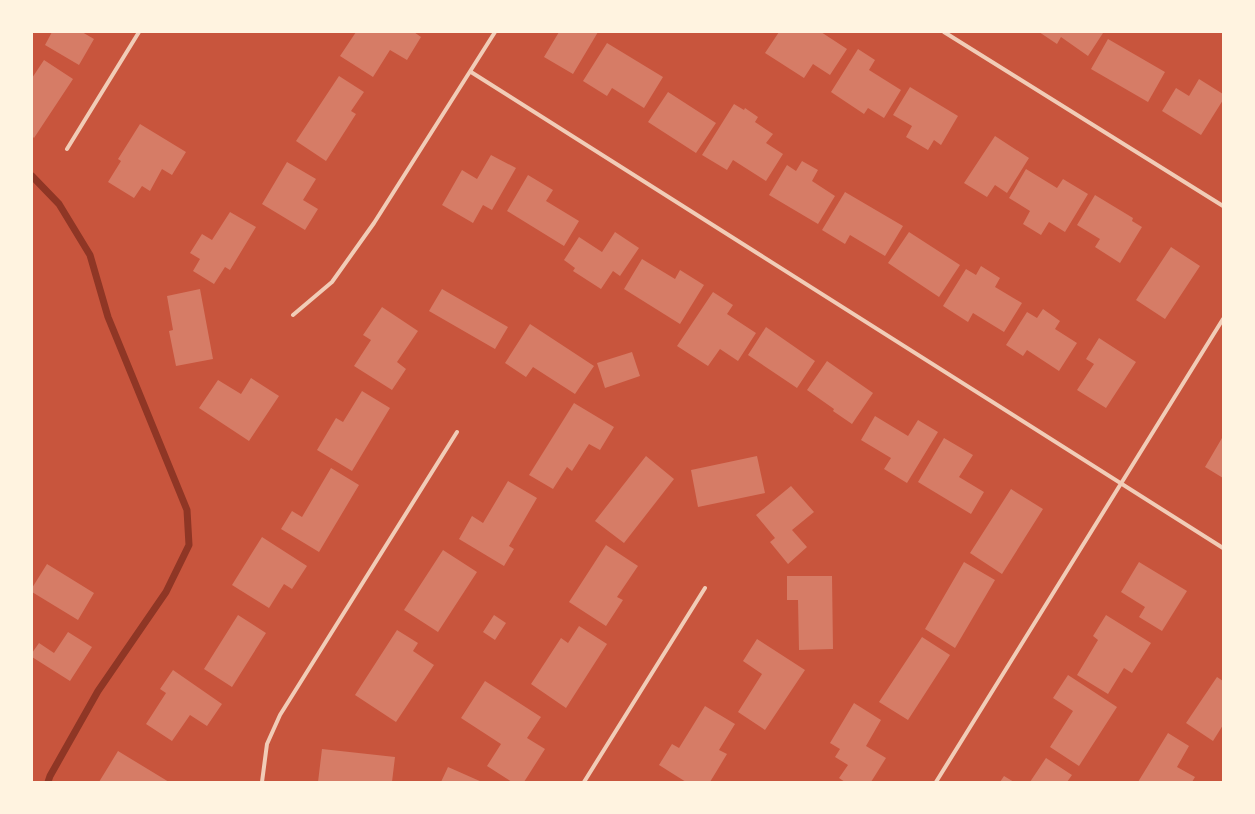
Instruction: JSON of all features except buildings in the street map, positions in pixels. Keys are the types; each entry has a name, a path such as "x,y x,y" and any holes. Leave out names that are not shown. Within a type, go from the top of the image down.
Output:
{"street":[{"path":"67,149 140,32"},
{"path":"292,315 332,282 374,223 496,32"},
{"path":"944,32 1223,206"},
{"path":"471,72 1223,548"},
{"path":"936,782 1223,319"},
{"path":"262,782 267,744 280,715 457,432"},
{"path":"584,782 705,588"}],"waterway":[{"path":"32,176 59,204 90,255 108,317 187,510 189,545 166,592 98,691 48,782"}]}
